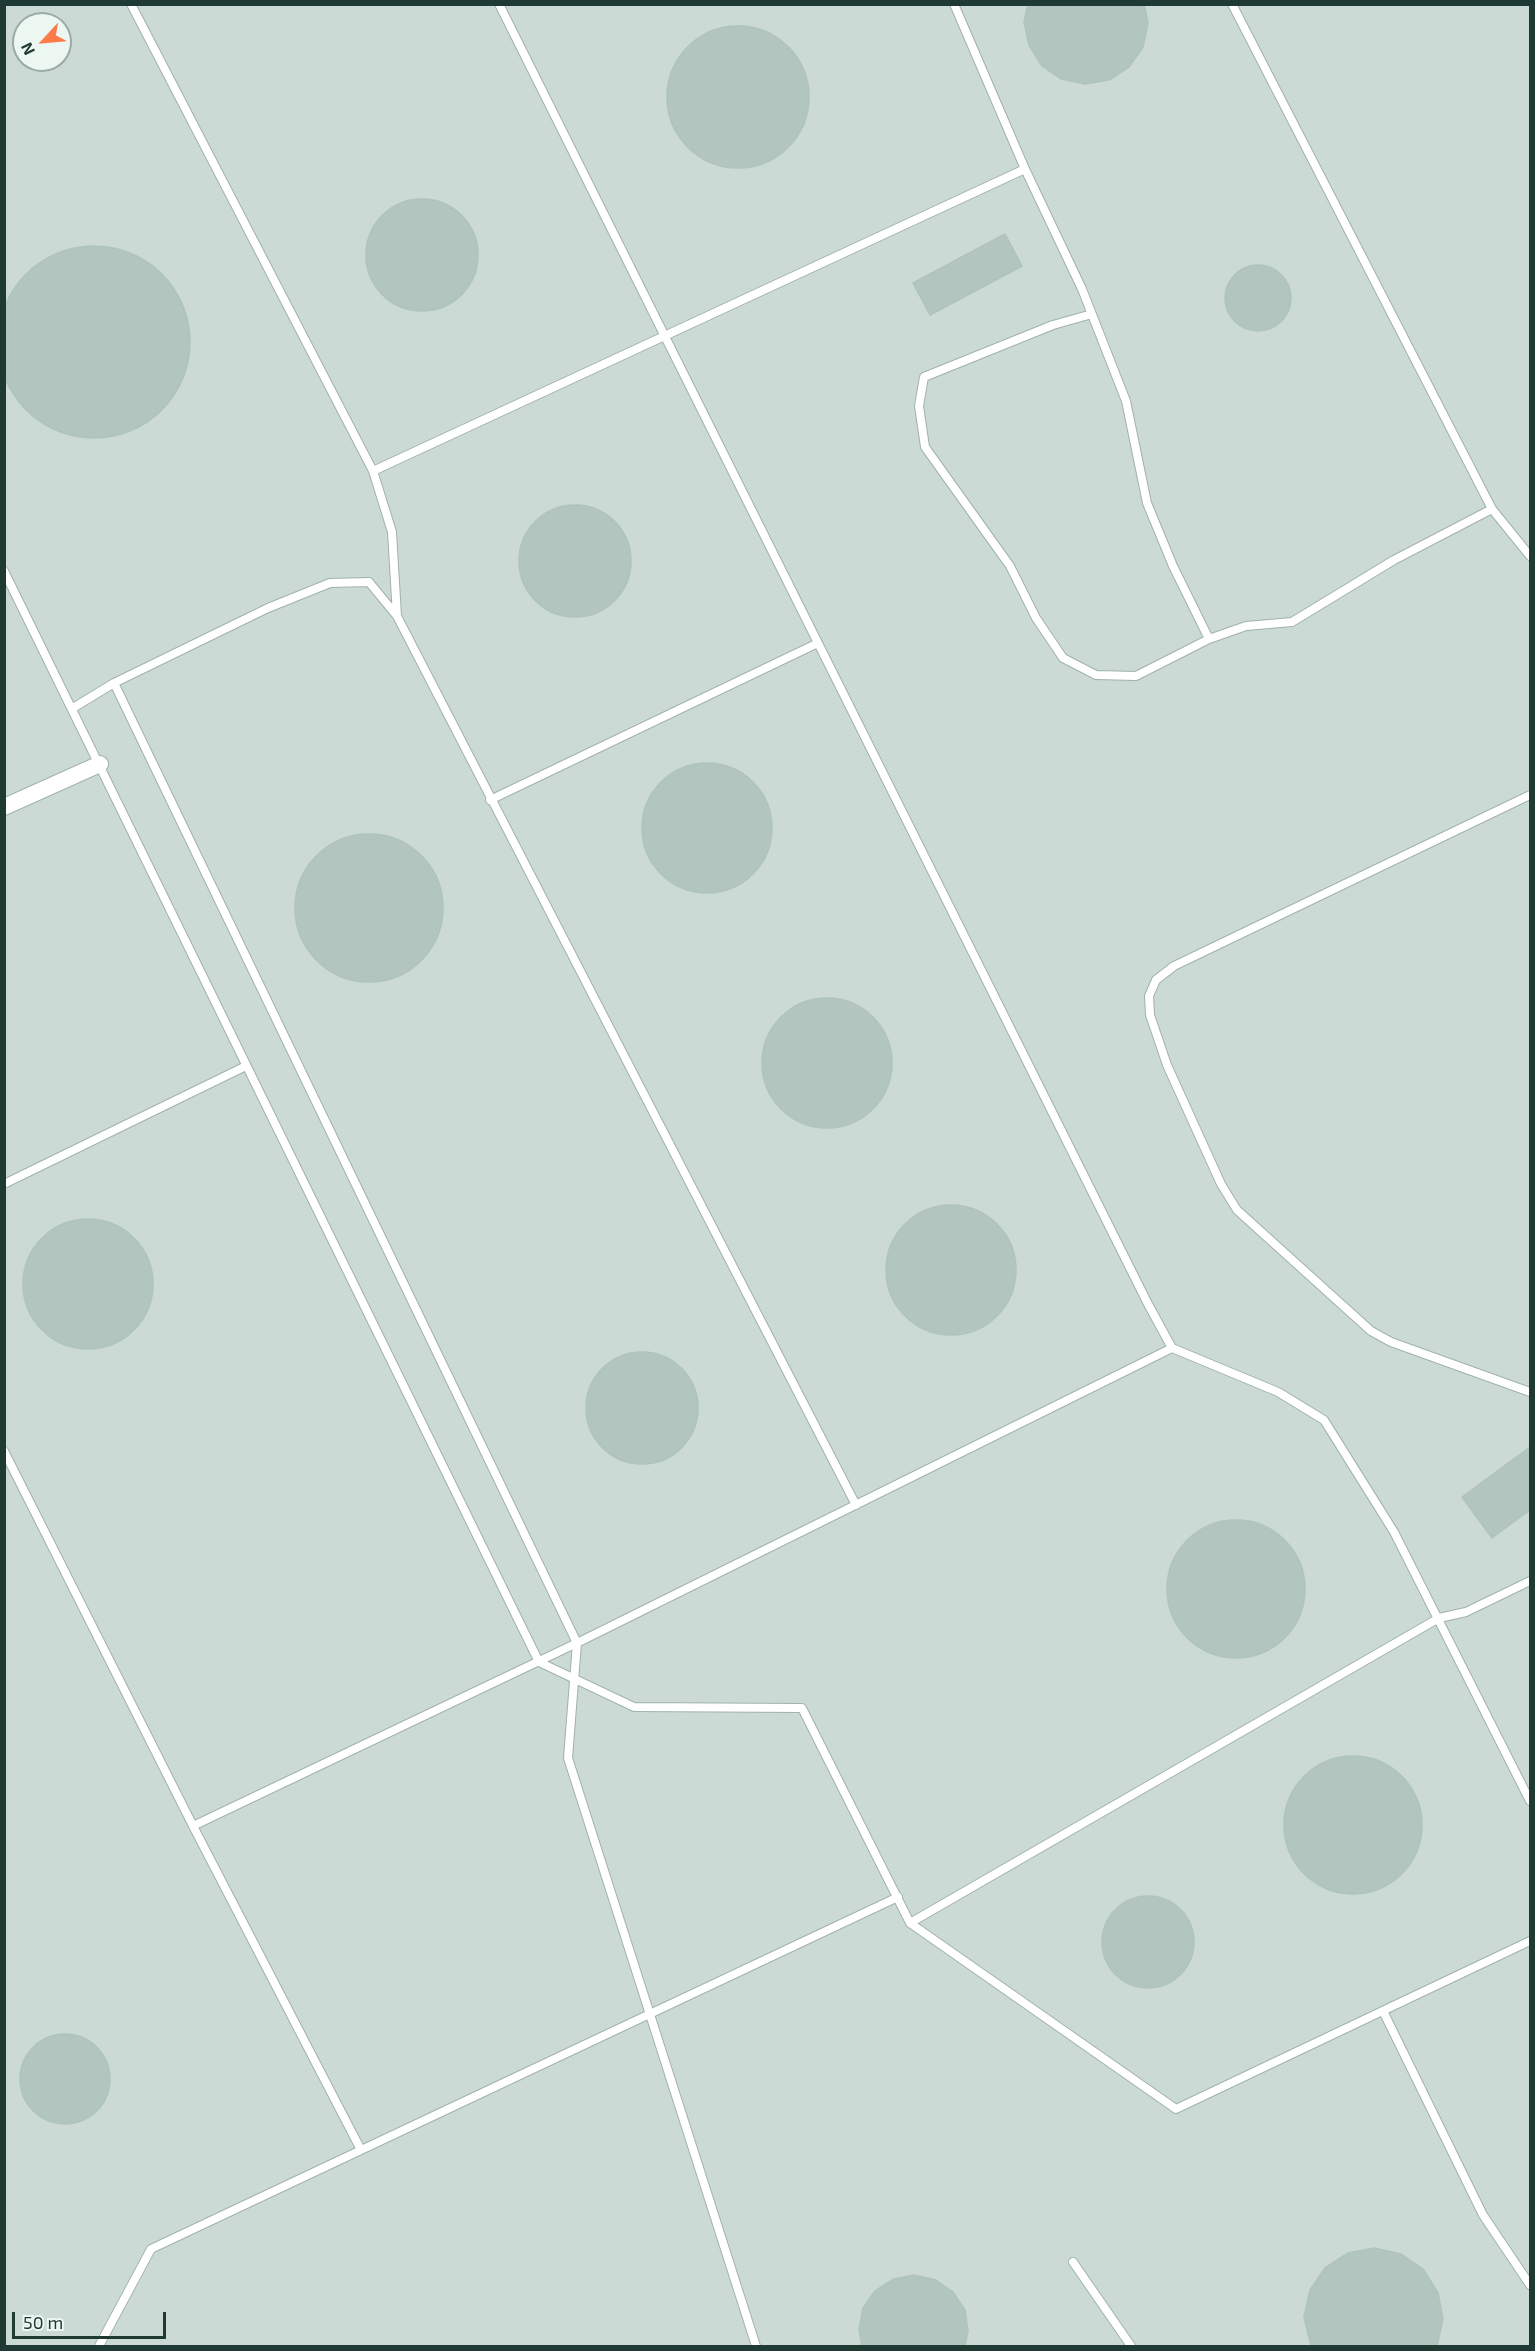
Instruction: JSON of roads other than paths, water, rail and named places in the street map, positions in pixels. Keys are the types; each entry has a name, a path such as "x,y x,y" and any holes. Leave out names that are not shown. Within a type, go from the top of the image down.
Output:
{"street":[{"path":"4,807 100,764"}],"lane":[{"path":"131,4 373,471 392,532 397,616"},
{"path":"499,4 1172,1348 1278,1392 1324,1420 1394,1532 1530,1801"},
{"path":"954,4 1024,169 1092,314 1126,401 1147,503 1173,566 1209,639"},
{"path":"1232,4 1492,509 1530,556"},
{"path":"373,471 1024,169"},
{"path":"1092,314 1053,325 924,377 919,406 925,447 1010,566 1036,618 1063,658 1096,675 1136,676 1209,639 1246,626 1292,622 1394,560 1492,509"},
{"path":"4,571 539,1662 634,1707 802,1708 910,1923 1176,2109 1530,1941"},
{"path":"73,708 114,683 268,608 330,582 369,582 397,616 856,1505"},
{"path":"490,800 818,643"},
{"path":"114,683 577,1643 568,1758 756,2346"},
{"path":"1530,795 1174,966 1156,980 1149,996 1150,1014 1167,1065 1221,1184 1237,1210 1371,1331 1391,1342 1530,1392"},
{"path":"4,1184 246,1066"},
{"path":"193,1826 539,1662 1172,1348"},
{"path":"4,1451 193,1826 361,2150"},
{"path":"910,1923 1439,1618 1466,1612 1530,1581"},
{"path":"99,2346 151,2249 897,1897"},
{"path":"1383,2011 1483,2215 1530,2285"},
{"path":"1073,2262 1131,2346"}]}
